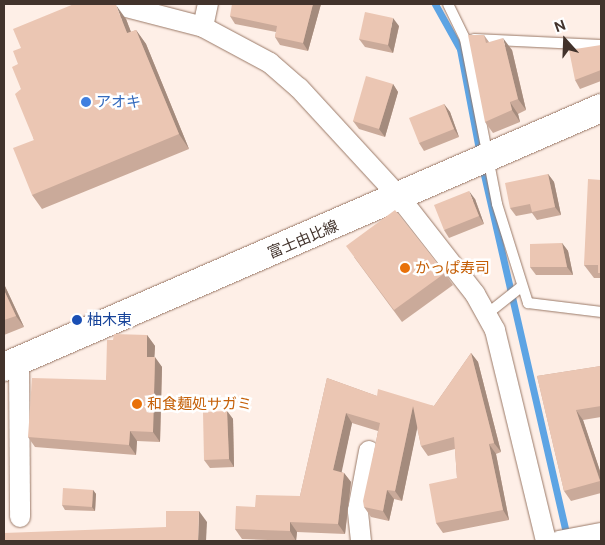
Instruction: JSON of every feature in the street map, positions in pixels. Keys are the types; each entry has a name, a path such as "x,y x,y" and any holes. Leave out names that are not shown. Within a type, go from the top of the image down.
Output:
{"main road":[{"name":"富士由比線","path":"11,364 400,198 487,156 601,108"}],"street":[{"path":"115,4 203,27 270,62 299,88 400,198 492,310 546,541"},
{"path":"203,27 208,4"},
{"path":"11,364 20,517"},
{"path":"361,541 358,510 369,452"},
{"path":"568,540 601,533"}],"lane":[{"path":"448,4 465,39 487,156 521,287 528,303 601,312"},
{"path":"465,39 601,45"},
{"path":"492,310 521,287"}],"building":[{"path":"74,4 116,5 127,33 136,30 179,134 32,195 13,148 34,140 15,94 21,89 12,67 18,64 13,51 21,48 13,29"},
{"path":"232,4 313,4 303,43 275,37 277,26 230,16"},
{"path":"365,12 393,18 388,45 359,39"},
{"path":"468,35 484,35 486,43 503,38 518,99 510,102 512,110 485,122"},
{"path":"601,45 601,70 575,80 569,50"},
{"path":"366,76 393,84 379,129 353,121"},
{"path":"444,104 454,129 419,143 409,118"},
{"path":"548,174 555,207 532,212 530,204 510,208 505,183"},
{"path":"588,179 601,180 601,273 598,273 598,265 584,265"},
{"path":"469,191 479,216 444,230 434,205"},
{"path":"395,210 445,273 394,310 346,246"},
{"path":"562,243 567,267 530,267 530,244"},
{"path":"4,290 16,316 4,320"},
{"path":"114,334 147,335 147,357 155,357 153,432 130,431 129,445 28,437 32,378 106,380 107,340 113,340"},
{"path":"471,353 494,443 489,444 503,510 436,523 429,484 457,478 454,437 421,446 413,406 395,491 387,490 383,511 364,507 363,501 380,423 346,413 333,470 344,473 338,524 290,522 290,531 235,529 236,506 255,507 256,495 300,496 327,378 377,396 378,389 434,406"},
{"path":"601,366 601,406 576,410 600,481 564,491 537,376"},
{"path":"227,411 229,459 204,460 203,412"},
{"path":"63,488 93,490 92,507 62,505"},
{"path":"166,511 199,511 198,541 4,541 4,533 166,527"}],"waterway":[{"path":"435,4 460,49 480,155"},
{"path":"482,166 567,538"}],"place":[{"name":"アオキ","path":"86,102"},
{"name":"かっぱ寿司","path":"405,268"},
{"name":"柚木東","path":"77,320"},
{"name":"和食麺処サガミ","path":"137,404"}]}
